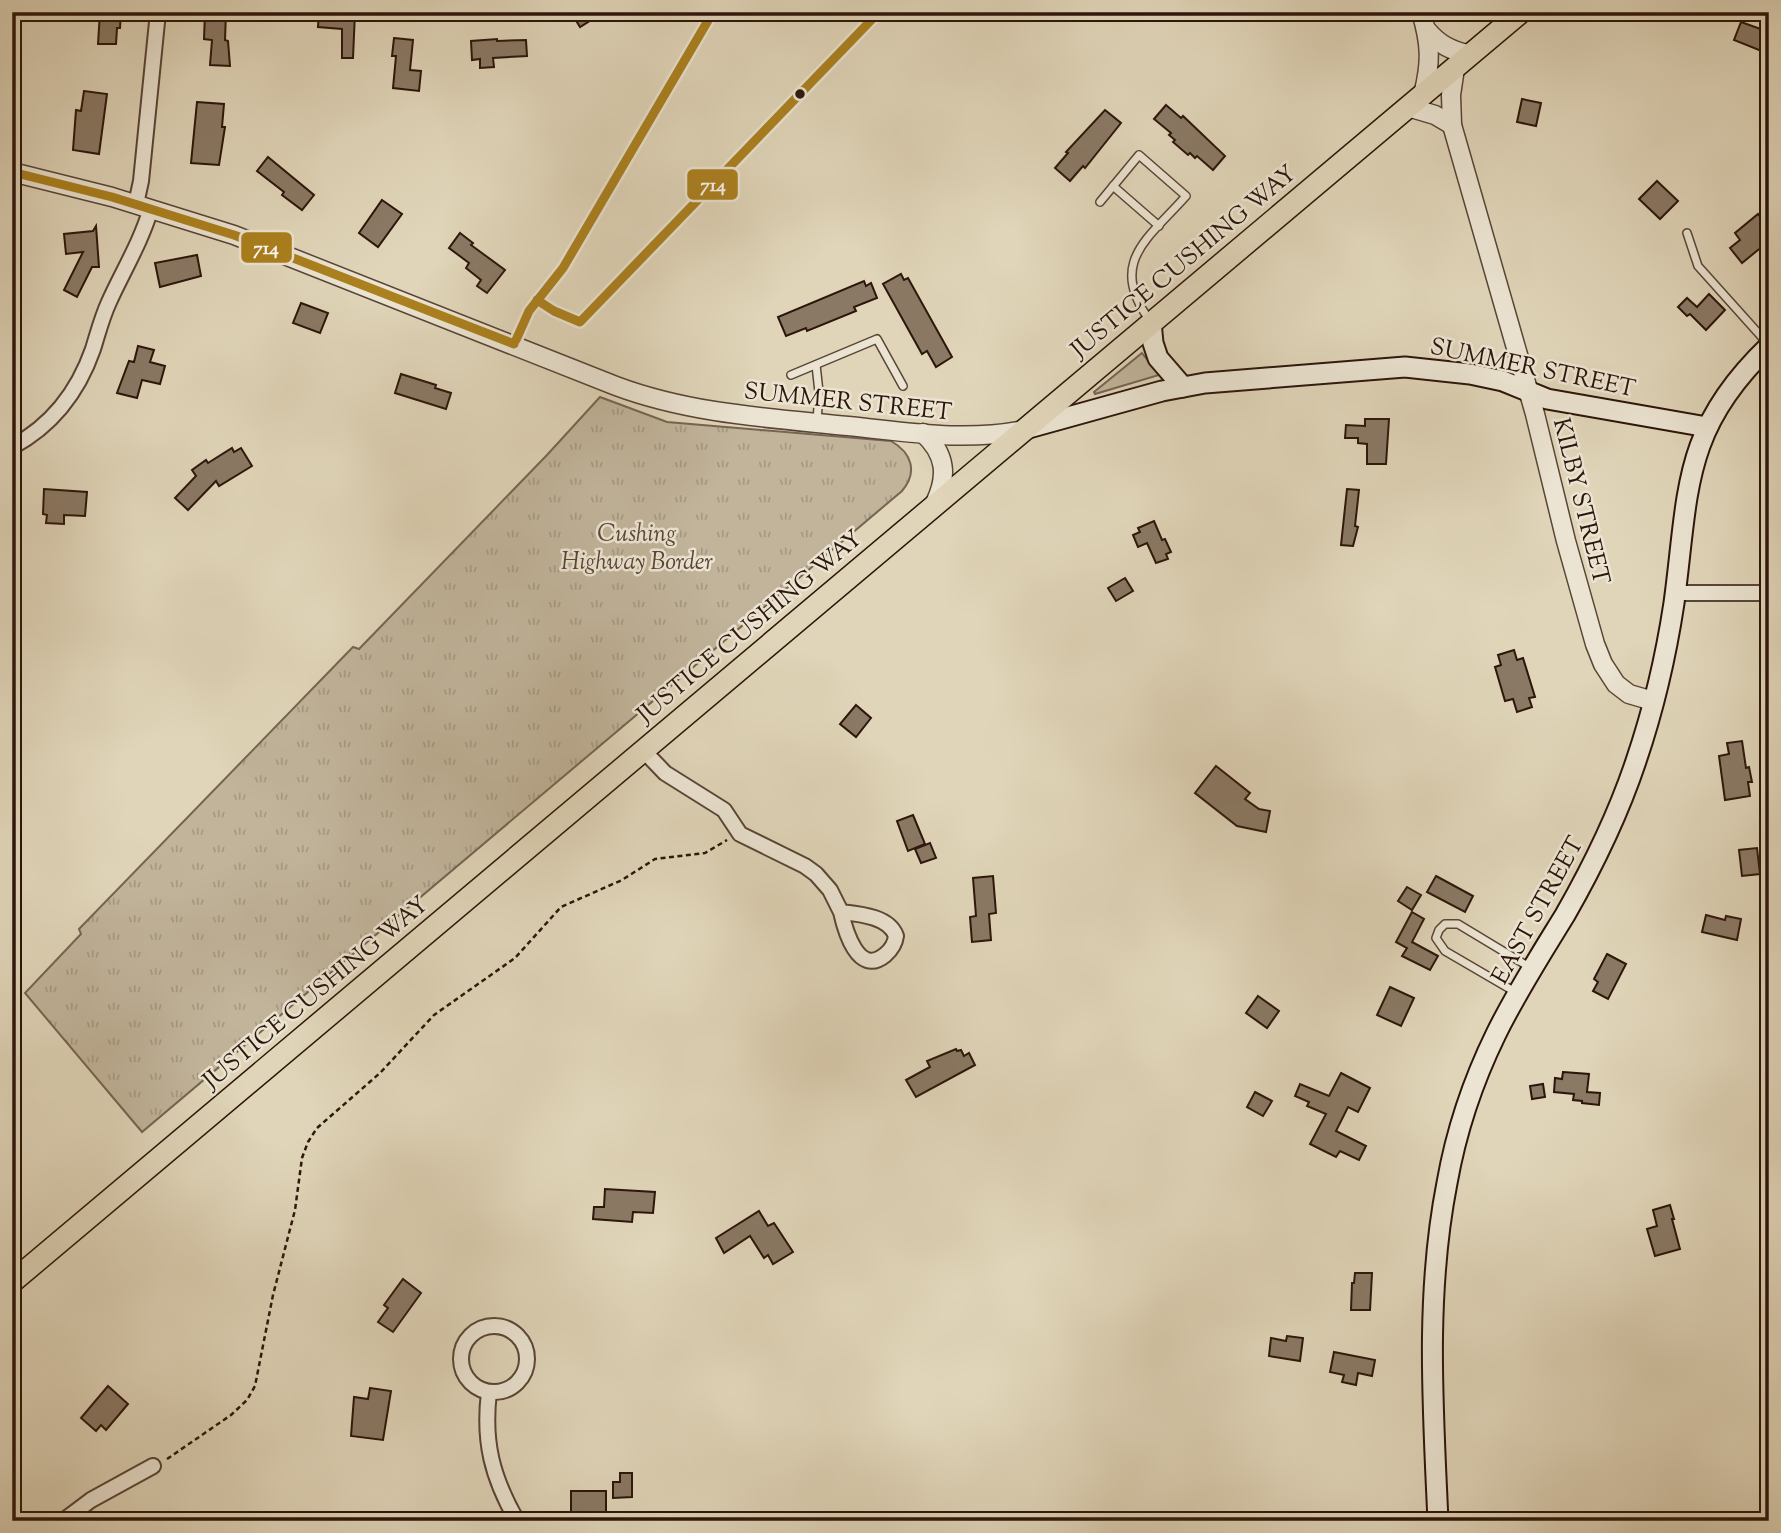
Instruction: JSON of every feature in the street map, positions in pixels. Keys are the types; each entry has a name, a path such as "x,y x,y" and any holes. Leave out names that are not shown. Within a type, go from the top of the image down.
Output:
{"main road":[{"name":"JUSTICE CUSHING WAY","path":"12,1282 1521,12"},
{"path":"1151,322 1153,344 1158,358 1183,387"},
{"name":"EAST STREET","path":"1438,1521 1432,1343 1436,1250 1449,1173 1467,1105 1485,1057 1518,993 1570,906 1606,837 1637,759 1653,701 1675,593 1681,527 1695,456 1707,426 1737,380 1769,345"},
{"name":"SUMMER STREET","path":"1024,429 1183,387 1236,380 1421,367 1503,381 1546,399 1707,426"}],"street":[{"path":"12,447 48,423 75,389 92,352 108,303 136,249 144,206 141,181 158,12"},
{"path":"1424,21 1434,39 1463,62"},
{"path":"1424,21 1430,66 1415,101 1452,125"},
{"name":"KILBY STREET","path":"1463,62 1451,95 1452,125 1528,391 1598,654 1608,673 1620,687 1629,694 1653,701"},
{"name":"SUMMER STREET","path":"12,172 144,206 266,246 653,399 718,412 961,437 1024,429"},
{"path":"923,433 932,442 943,462 942,489 936,503"},
{"path":"1675,593 1769,593"},
{"path":"643,750 665,773 724,810 737,831 811,869 830,890 841,912"},
{"path":"499,1327 515,1334 521,1340 527,1364 520,1380 514,1386 498,1392 489,1392 474,1386 467,1379 461,1355 468,1339 475,1333 482,1329 499,1327"},
{"path":"489,1392 486,1426 490,1458 505,1499 517,1521"},
{"path":"63,1521 91,1500 153,1466"}],"lane":[{"path":"514,344 537,300 563,268 713,12"},
{"path":"537,300 554,311 580,321 878,12"},
{"path":"1100,202 1139,155 1186,196 1139,248 1132,271 1135,297 1151,322"},
{"path":"1113,186 1159,226"},
{"path":"1687,233 1698,266 1769,345"},
{"path":"791,375 877,339 903,386"},
{"path":"816,365 819,392 817,423"},
{"path":"1518,993 1445,951 1436,938 1439,930 1445,924 1458,924 1532,969"}],"path":[{"path":"153,1466 178,1453 231,1415 251,1395 295,1210 302,1158 317,1128 330,1114 374,1079 434,1015 521,952 561,907 622,880 655,859 667,856 682,858 705,853 724,843 737,831"}],"green space":[{"path":"1142,353 1159,375 1095,394 1094,392"},
{"name":"Cushing Highway Border","path":"600,397 667,422 891,441 908,457 910,477 902,491 142,1132 25,993 81,934 79,929 353,647 359,649"}],"building":[{"path":"100,12 121,12 116,44 98,44"},
{"path":"205,12 226,12 225,40 228,41 230,66 210,65 212,40 204,39"},
{"path":"319,12 355,12 353,58 342,58 342,29 318,27"},
{"path":"571,12 604,12 580,27"},
{"path":"1741,22 1769,32 1769,54 1734,40"},
{"path":"394,38 413,40 410,70 421,71 419,91 393,88 396,56 392,56"},
{"path":"526,40 527,56 493,58 494,67 480,68 480,59 472,60 471,41"},
{"path":"84,91 107,94 99,154 73,150 76,110 81,111"},
{"path":"1522,99 1541,103 1536,126 1517,122"},
{"path":"197,102 224,104 222,127 225,127 219,165 191,163"},
{"path":"1166,105 1181,118 1183,116 1225,156 1213,170 1197,156 1195,158 1190,153 1188,155 1173,142 1175,140 1169,135 1171,133 1154,119"},
{"path":"1105,110 1121,123 1085,168 1083,166 1070,181 1055,168 1068,153 1066,152"},
{"path":"268,157 314,195 302,210 257,171"},
{"path":"1657,181 1678,201 1660,219 1639,199"},
{"path":"382,200 402,214 378,247 359,233"},
{"path":"1758,214 1769,227 1769,241 1742,263 1730,248 1740,240 1735,233"},
{"path":"96,226 99,267 92,267 77,297 64,290 83,252 66,254 64,234 93,231"},
{"path":"460,233 473,243 471,245 505,270 487,293 477,286 481,280 466,268 469,263 449,248"},
{"path":"197,255 201,276 160,287 155,263"},
{"path":"901,274 904,280 908,278 952,357 936,367 927,351 922,354 883,284"},
{"path":"864,281 866,286 871,283 877,298 854,307 856,311 807,331 806,328 786,336 778,317"},
{"path":"1709,294 1725,310 1706,330 1690,314 1687,316 1678,307 1687,298 1697,307"},
{"path":"301,303 328,313 320,333 293,323"},
{"path":"138,346 154,350 150,362 165,366 160,384 142,380 137,398 117,393 129,361 134,362"},
{"path":"401,374 436,385 435,388 451,393 446,409 395,393"},
{"path":"1365,419 1389,419 1386,464 1367,464 1367,444 1358,443 1358,438 1345,438 1346,425 1365,426"},
{"path":"232,448 234,452 241,448 252,466 219,486 216,481 188,510 175,498 196,476 192,470"},
{"path":"44,489 87,492 85,516 64,515 64,524 46,523 47,515 43,514"},
{"path":"1347,489 1359,490 1355,526 1358,527 1353,546 1341,545"},
{"path":"1154,521 1162,540 1165,539 1171,552 1166,554 1168,559 1156,563 1147,543 1138,547 1133,535 1140,532 1138,528"},
{"path":"1125,578 1133,591 1116,601 1108,588"},
{"path":"1514,650 1517,660 1523,658 1535,697 1529,698 1532,707 1517,712 1513,699 1505,701 1495,667 1501,665 1498,655"},
{"path":"856,705 871,718 856,737 840,724"},
{"path":"1742,741 1746,768 1749,767 1752,782 1748,782 1750,796 1725,800 1719,756 1729,754 1727,743"},
{"path":"1216,766 1250,793 1245,799 1259,809 1270,811 1266,832 1237,826 1195,793"},
{"path":"913,815 925,844 908,851 897,821"},
{"path":"930,843 936,858 921,863 915,849"},
{"path":"1757,848 1760,874 1742,876 1739,850"},
{"path":"993,876 996,913 989,914 991,940 972,942 970,917 976,916 973,878"},
{"path":"1436,876 1473,896 1465,912 1427,892"},
{"path":"1407,887 1421,895 1412,910 1398,901"},
{"path":"1412,912 1424,919 1412,942 1438,956 1430,970 1402,956 1407,948 1396,942"},
{"path":"1706,915 1725,920 1726,916 1741,919 1737,940 1702,932"},
{"path":"1607,954 1626,964 1608,999 1593,991 1598,982 1594,979"},
{"path":"1390,987 1414,998 1401,1026 1377,1015"},
{"path":"1258,996 1279,1011 1267,1028 1246,1013"},
{"path":"956,1049 961,1050 964,1056 969,1053 975,1065 916,1097 906,1080 930,1067 927,1061"},
{"path":"1563,1072 1589,1074 1587,1092 1600,1093 1599,1105 1573,1100 1574,1094 1554,1092 1555,1078 1562,1079"},
{"path":"1341,1073 1370,1088 1358,1112 1348,1107 1336,1131 1366,1146 1359,1160 1340,1151 1336,1157 1310,1144 1326,1114 1307,1106 1309,1102 1295,1096 1300,1084 1329,1096"},
{"path":"1543,1084 1545,1097 1532,1099 1530,1086"},
{"path":"1255,1092 1272,1101 1263,1116 1247,1107"},
{"path":"605,1189 655,1192 653,1213 633,1212 632,1222 593,1219 594,1207 604,1207"},
{"path":"1670,1205 1680,1249 1655,1256 1647,1229 1657,1226 1653,1210"},
{"path":"759,1211 768,1226 774,1223 793,1252 773,1264 768,1255 764,1258 750,1236 724,1253 716,1238"},
{"path":"1355,1273 1372,1273 1370,1310 1351,1310"},
{"path":"403,1279 421,1293 393,1332 378,1322 388,1308 384,1305"},
{"path":"1287,1336 1303,1338 1300,1361 1269,1356 1271,1338 1286,1341"},
{"path":"1334,1352 1375,1360 1372,1376 1358,1373 1356,1385 1342,1382 1344,1375 1330,1372"},
{"path":"108,1386 128,1404 106,1430 101,1425 96,1431 81,1418"},
{"path":"370,1388 391,1391 383,1440 351,1436 354,1397 368,1399"},
{"path":"620,1473 632,1473 632,1497 613,1498 613,1482 620,1482"},
{"path":"571,1491 606,1491 606,1512 571,1513"}],"transit line":[{"name":"714","path":"516,340 529,311 563,268 713,12"},
{"name":"714","path":"537,300 580,322 879,12"},
{"name":"714","path":"12,172 112,197 234,235 514,344"}]}
